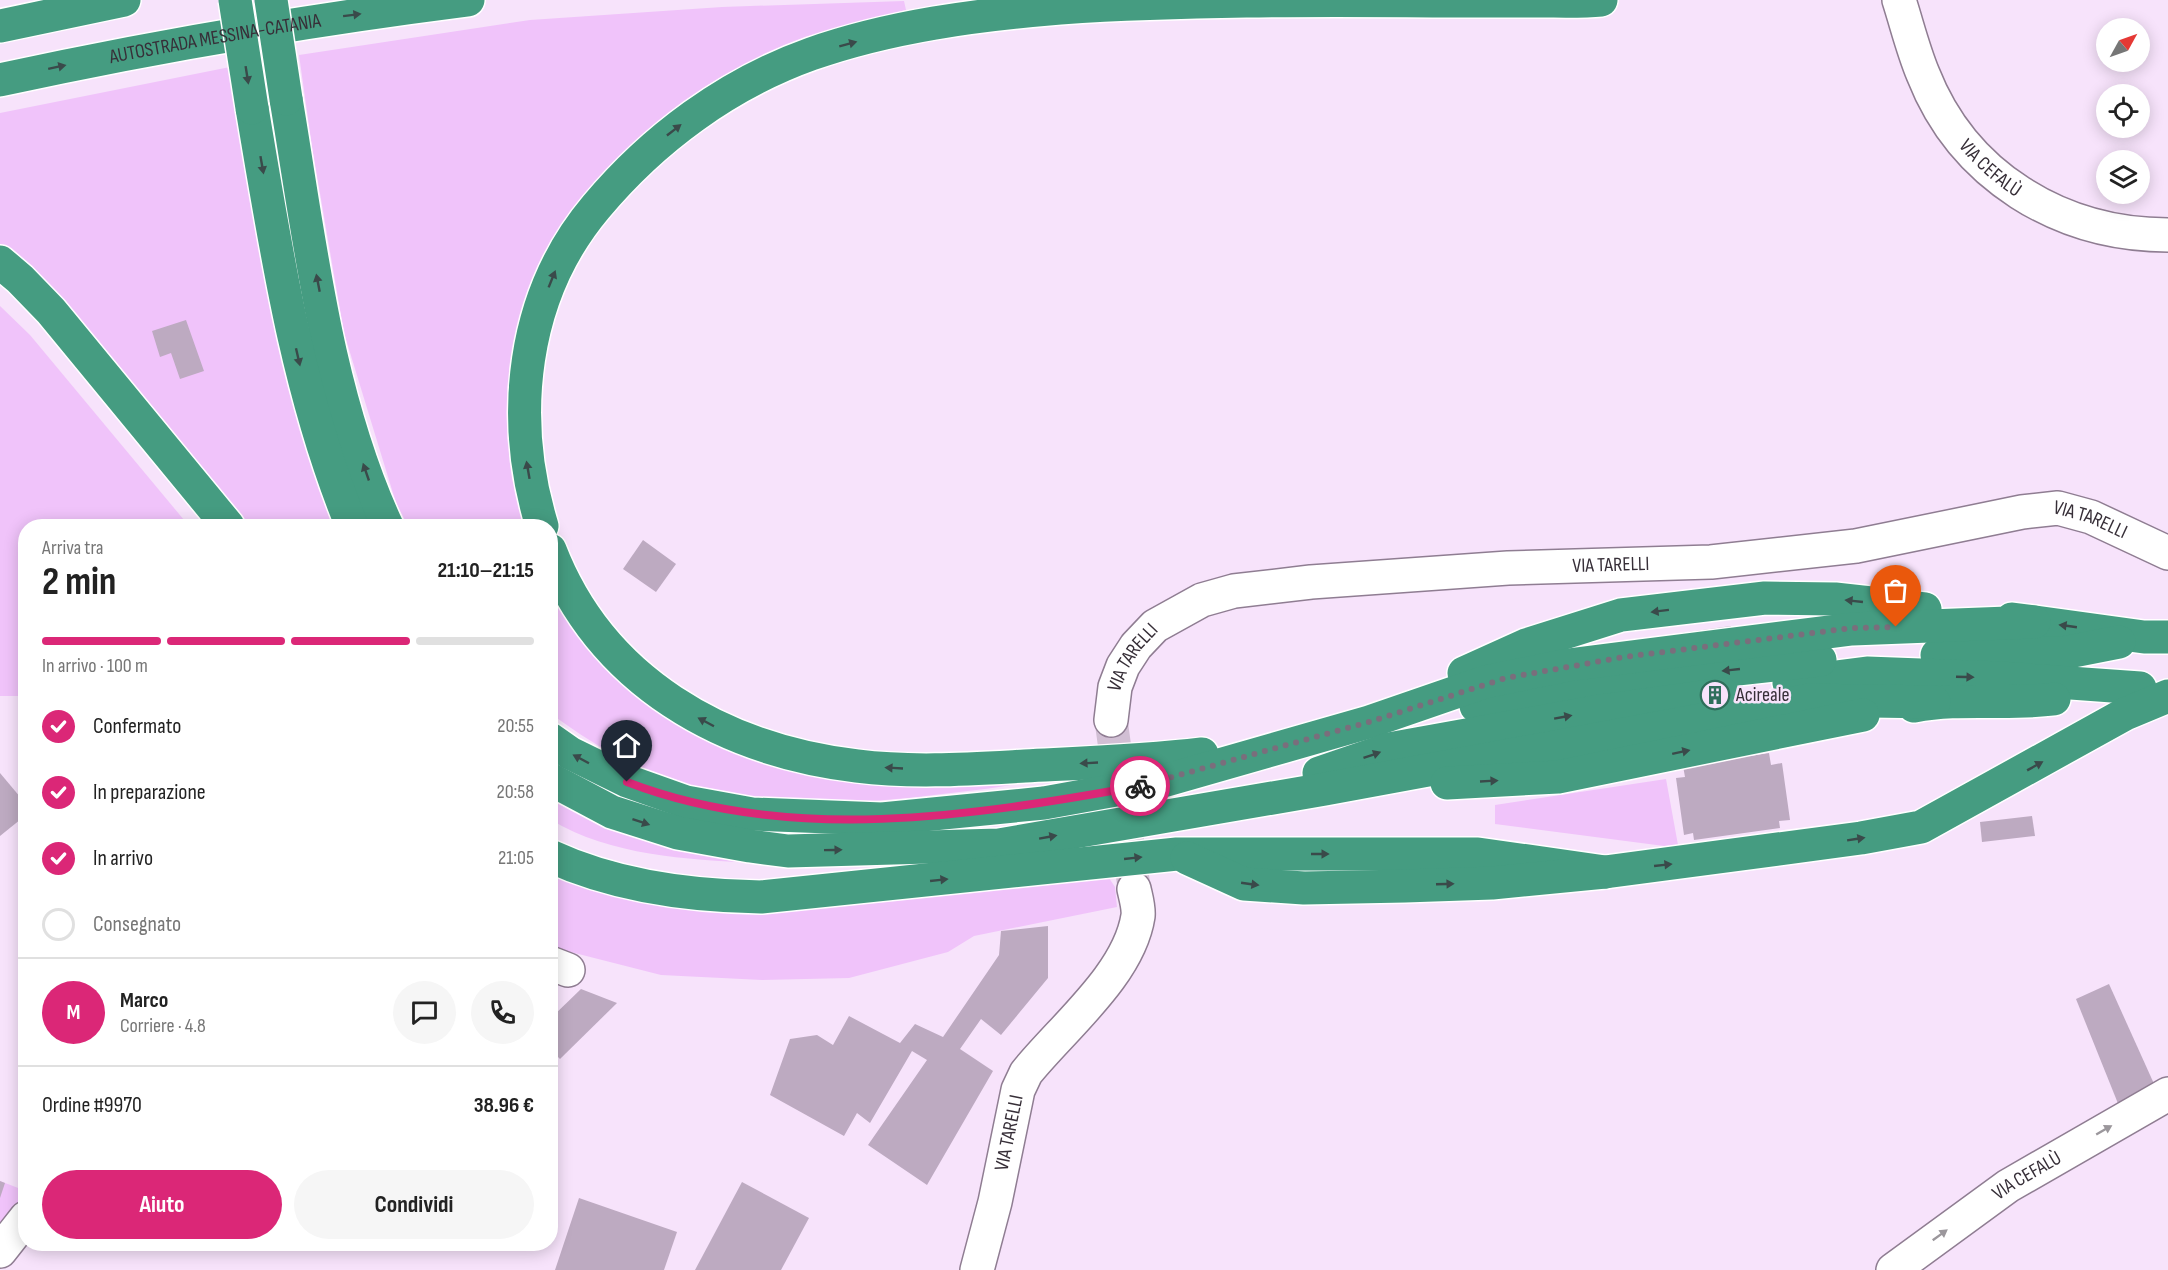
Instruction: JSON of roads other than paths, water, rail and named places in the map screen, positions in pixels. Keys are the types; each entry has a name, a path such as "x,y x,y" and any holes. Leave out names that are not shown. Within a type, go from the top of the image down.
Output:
{"highway":[{"path":"0,26 124,0"},
{"path":"235,0 280,273 304,383 333,477 349,519"},
{"path":"271,0 315,266 336,369 364,466 384,519"},
{"name":"AUTOSTRADA MESSINA-CATANIA","path":"0,80 91,60 307,22 468,0"},
{"path":"540,519 532,497 525,457 523,421 525,377 531,339 553,277 566,250 584,220 658,143 726,95 770,72 811,54 888,33 942,21 1027,11 1152,1 1602,0"},
{"path":"0,262 51,311 222,519"},
{"path":"0,280 43,321 203,519"},
{"path":"558,568 568,590 587,619 609,647 630,668 679,706 705,722 762,747 857,766 941,768 1146,760 1293,742"},
{"path":"558,745 627,782 686,802 752,814 882,819 1044,803 1160,782 1369,722 1485,682 1613,658 1852,628 2034,622 2156,637"},
{"path":"1369,722 1699,674 1828,659 2063,653 2156,637"},
{"path":"1217,807 1389,749 1600,711 1867,673 2001,678 2159,690"},
{"path":"558,840 596,856 665,872 710,878 780,880 870,870 1809,700 2031,702 2159,690"},
{"path":"558,859 597,874 652,887 714,896 761,897 1177,854 1244,884 1304,888 1492,883 1605,872 1748,854 1921,827 2125,714 2159,690"},
{"path":"558,783 612,812 678,833 750,846 788,851 999,845"}],"street":[{"name":"VIA CEFALÙ","path":"1899,0 1923,75 1942,112 1958,137 2001,181 2050,212 2100,227 2168,235"},
{"name":"VIA TARELLI","path":"1110,720 1115,687 1123,666 1136,646 1155,626 1202,600 1234,591 1311,582 1508,568 1711,562 1856,546 2022,512 2058,508 2091,517 2168,553"},
{"name":"VIA TARELLI","path":"977,1270 997,1192 1017,1090 1026,1073 1103,986 1122,959 1133,936 1138,914 1134,889"},
{"name":"VIA CEFALÙ","path":"1893,1270 2008,1186 2168,1094"},
{"path":"0,1251 18,1228"}],"tunnel":[{"path":"1111,720 1134,887"}],"place":[{"name":"Acireale","path":"1715,695"}]}
